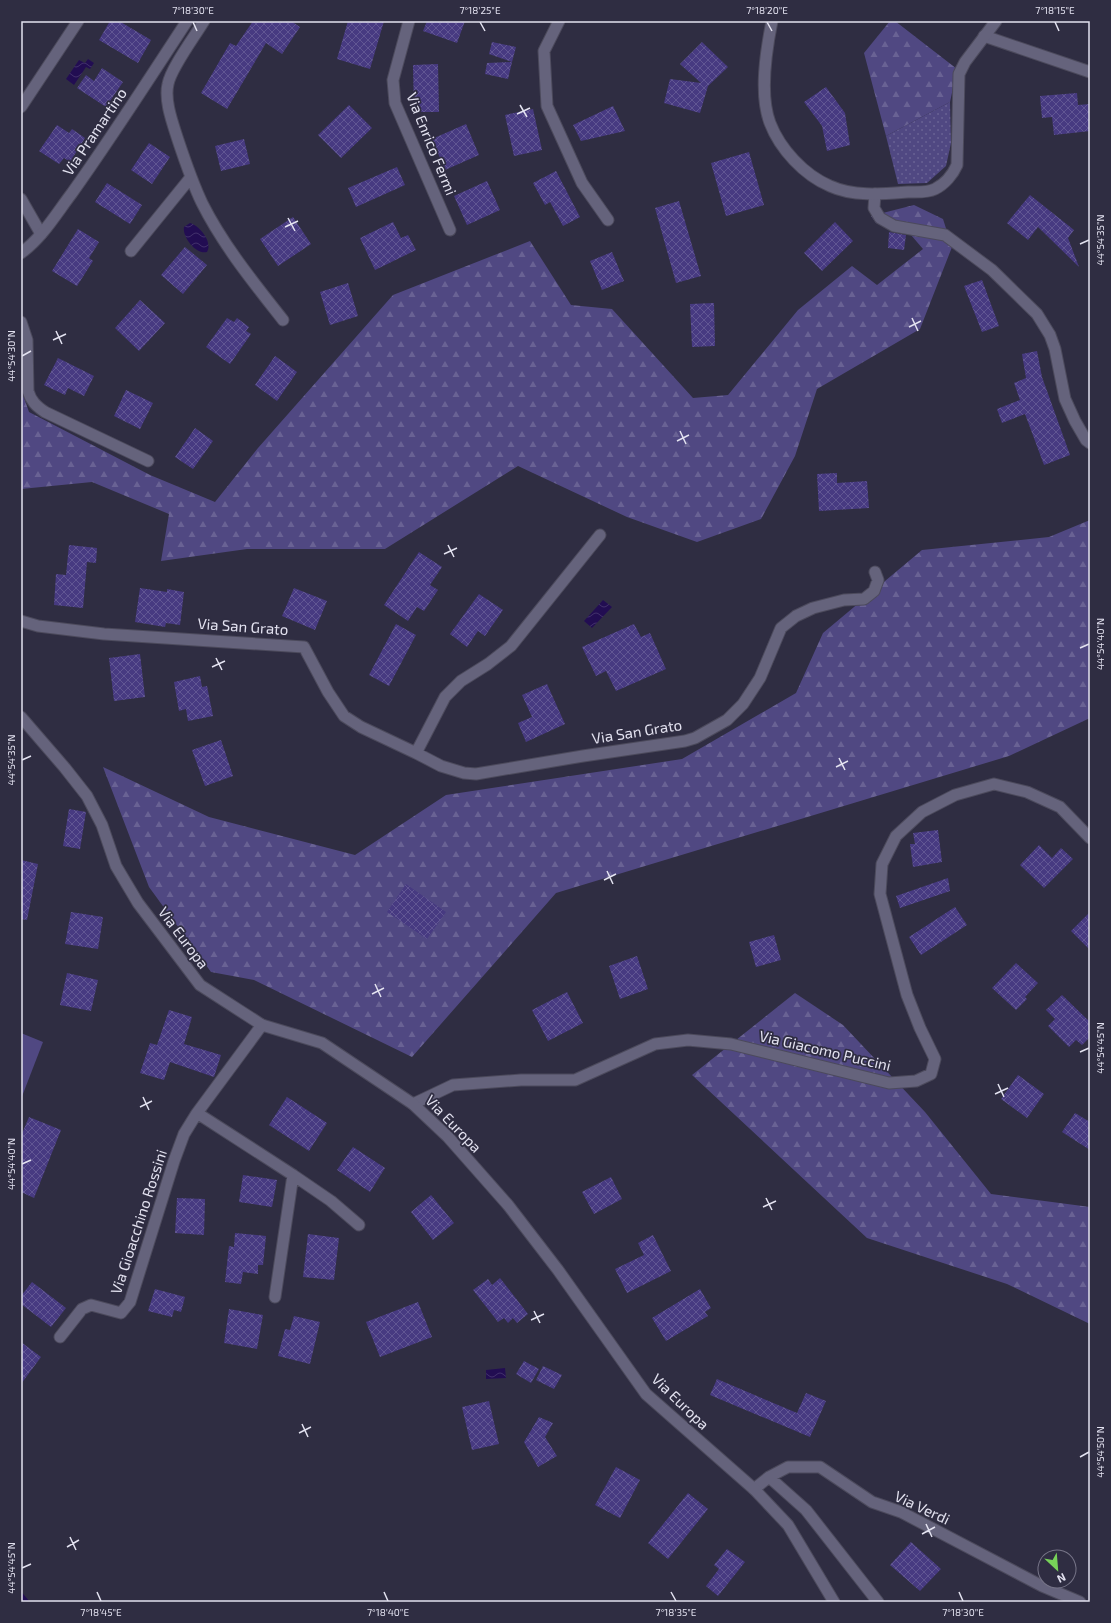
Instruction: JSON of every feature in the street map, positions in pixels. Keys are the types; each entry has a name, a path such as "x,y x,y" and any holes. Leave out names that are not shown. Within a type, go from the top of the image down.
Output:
{"street":[{"path":"21,107 78,21"},
{"name":"Via Pramartino","path":"21,253 41,234 93,164 187,21"},
{"path":"204,21 171,74 167,93 172,122 190,177 202,204 238,261 283,320"},
{"name":"Via Enrico Fermi","path":"409,21 394,80 396,103 450,230"},
{"path":"560,21 544,50 547,106 582,183 608,220"},
{"path":"772,21 767,45 765,78 766,106 771,124 779,140 801,167 829,186 842,190 875,194 935,189 953,173 957,164 959,74 984,36 996,21"},
{"path":"984,36 1090,72"},
{"path":"131,251 190,177"},
{"path":"875,194 874,208 880,218 894,226 945,235 992,270 1037,314 1050,335 1055,349 1065,399 1075,421 1086,440 1090,443"},
{"path":"21,199 41,234"},
{"path":"21,322 27,340 28,391 30,398 36,406 45,412 148,461"},
{"path":"416,753 445,697 461,681 488,664 511,646 600,535"},
{"name":"Via San Grato","path":"21,621 38,626 104,634 304,647 328,692 344,716 361,727 441,766 464,773 476,774 685,741 695,738 727,720 743,704 760,678 781,628 796,616 813,608 844,600 864,599 874,591 878,580 875,572"},
{"name":"Via Europa","path":"21,718 65,768 86,796 102,825 116,866 138,903 200,985 262,1025 322,1043 413,1104 448,1137 508,1205 558,1270 646,1394 754,1489 788,1525 834,1602"},
{"name":"Via Giacomo Puccini","path":"413,1104 453,1084 521,1080 575,1080 655,1044 688,1040 732,1044 889,1083 916,1081 931,1074 935,1059 920,1028 907,995 880,894 882,864 896,836 922,812 955,795 994,784 1027,792 1060,807 1090,838"},
{"name":"Via Gioacchino Rossini","path":"60,1337 82,1309 91,1305 121,1313 130,1302 174,1161 184,1134 197,1113 262,1025"},
{"path":"197,1113 293,1174 331,1201 358,1225"},
{"path":"275,1297 293,1174"},
{"name":"Via Verdi","path":"754,1489 769,1477 788,1467 820,1467 872,1502 901,1512 1042,1586 1080,1602"},
{"path":"769,1477 806,1510 878,1602"}],"green space":[{"path":"890,21 895,21 957,69 950,102 886,136 864,53"},
{"path":"950,102 951,143 946,166 927,183 898,184 886,136"},
{"path":"914,205 943,219 952,247 920,329 817,389 795,456 761,519 697,542 627,517 518,466 385,549 247,549 161,561 169,514 92,482 21,489 21,389 29,412 150,475 215,502 258,448 393,295 530,241 571,305 612,309 693,398 728,395 798,310 852,266 877,285 923,249 911,235 876,223 871,216"},
{"path":"1090,520 1090,718 1009,756 556,893 412,1057 254,980 211,972 149,887 103,767 209,817 355,855 446,795 682,759 796,693 823,633 922,550 1049,537"},
{"path":"795,993 843,1025 925,1112 991,1194 1090,1207 1090,1324 1007,1284 867,1238 692,1075"},
{"path":"21,1033 43,1042 21,1099"}],"water":[{"path":"88,59 94,63 90,69 86,67 74,85 66,79 79,60 85,63"},
{"path":"190,223 198,227 207,239 207,252 198,251 187,240 184,227"},
{"path":"603,600 612,607 592,628 584,621"},
{"path":"505,1368 506,1378 486,1379 486,1370"}],"building":[{"path":"110,21 119,21 151,40 138,63 99,40"},
{"path":"253,21 291,21 300,27 282,54 266,43 227,109 201,93 230,43 236,46"},
{"path":"348,21 384,21 370,69 337,59"},
{"path":"427,21 465,21 457,43 423,31"},
{"path":"492,42 516,47 512,62 489,54"},
{"path":"702,42 728,67 708,86 700,113 664,103 670,79 701,83 680,64"},
{"path":"512,62 508,79 485,74 487,63"},
{"path":"438,64 439,112 414,112 413,65"},
{"path":"102,68 123,82 106,107 77,88 86,75 94,81"},
{"path":"826,87 845,113 850,145 827,151 822,126 804,102"},
{"path":"1077,93 1078,105 1090,104 1090,131 1054,135 1052,117 1042,118 1040,96"},
{"path":"349,105 372,128 341,158 318,135"},
{"path":"613,106 625,131 581,141 573,125"},
{"path":"533,109 542,150 514,156 505,115"},
{"path":"466,124 479,155 445,170 432,139"},
{"path":"57,125 69,133 72,129 85,138 70,162 64,158 59,164 39,151"},
{"path":"244,139 250,164 221,171 215,146"},
{"path":"149,143 170,157 152,184 131,170"},
{"path":"749,152 764,205 726,216 711,163"},
{"path":"397,167 405,185 356,207 348,188"},
{"path":"556,171 580,217 563,226 550,202 545,205 533,183"},
{"path":"487,181 500,210 467,225 454,196"},
{"path":"107,183 142,205 130,224 95,202"},
{"path":"1030,195 1074,230 1068,238 1079,267 1038,227 1028,240 1007,223"},
{"path":"679,201 701,276 676,283 655,208"},
{"path":"293,217 311,244 278,266 260,239"},
{"path":"393,222 401,238 408,235 416,250 375,270 360,238"},
{"path":"835,222 853,241 822,271 804,253"},
{"path":"78,229 99,242 89,258 93,261 77,286 52,271"},
{"path":"889,232 906,235 904,250 888,248"},
{"path":"185,247 207,265 183,294 161,275"},
{"path":"612,252 624,281 602,290 590,261"},
{"path":"982,280 999,326 982,332 964,286"},
{"path":"348,283 358,316 330,325 320,292"},
{"path":"140,300 165,323 139,351 115,328"},
{"path":"714,303 715,346 692,347 690,304"},
{"path":"227,318 234,322 237,318 249,327 246,331 251,334 230,364 206,347"},
{"path":"1037,351 1042,377 1070,455 1044,465 1025,414 1002,423 997,409 1020,400 1014,383 1026,378 1022,354"},
{"path":"275,356 297,372 277,401 255,385"},
{"path":"58,358 94,376 84,396 68,388 65,395 44,385"},
{"path":"126,390 153,403 140,429 114,416"},
{"path":"195,428 213,441 193,469 175,457"},
{"path":"837,473 837,483 867,481 869,508 819,511 817,474"},
{"path":"69,545 97,548 96,563 87,562 83,608 54,605 56,574 66,575"},
{"path":"419,552 442,567 430,585 438,590 424,611 417,607 408,621 384,605"},
{"path":"140,588 167,592 167,589 184,592 180,625 166,623 165,627 135,622"},
{"path":"294,588 327,601 315,630 282,616"},
{"path":"479,594 503,610 485,636 478,631 467,647 450,634"},
{"path":"396,624 416,635 389,686 369,675"},
{"path":"634,624 641,637 650,633 666,669 616,691 606,671 596,676 582,647"},
{"path":"140,654 145,697 114,701 109,658"},
{"path":"200,676 202,687 207,686 213,716 188,721 186,709 179,711 174,682"},
{"path":"547,684 565,724 526,742 518,723 532,717 522,695"},
{"path":"221,740 233,776 205,786 192,750"},
{"path":"69,809 86,812 80,849 63,846"},
{"path":"938,830 942,862 913,867 910,844 915,844 913,833"},
{"path":"1039,845 1052,858 1061,848 1073,859 1044,888 1020,865"},
{"path":"21,860 38,864 27,920 21,919"},
{"path":"948,878 950,891 900,908 896,896"},
{"path":"406,884 446,912 427,939 387,912"},
{"path":"955,907 967,925 921,955 909,937"},
{"path":"71,912 103,917 98,949 65,944"},
{"path":"1090,912 1090,950 1071,931"},
{"path":"774,935 781,960 756,967 749,942"},
{"path":"637,956 648,989 620,999 609,966"},
{"path":"1016,963 1038,983 1025,997 1027,999 1016,1010 992,988"},
{"path":"67,973 98,980 91,1011 60,1005"},
{"path":"567,992 583,1023 548,1041 532,1010"},
{"path":"1062,995 1090,1022 1090,1037 1082,1045 1076,1040 1069,1047 1048,1026 1055,1019 1046,1010"},
{"path":"169,1010 192,1017 184,1044 221,1055 214,1077 170,1062 164,1080 140,1073 150,1043 157,1045"},
{"path":"1018,1075 1044,1094 1027,1118 1001,1099"},
{"path":"287,1097 327,1123 309,1151 269,1125"},
{"path":"1075,1113 1090,1122 1090,1150 1062,1132"},
{"path":"29,1117 61,1130 34,1198 21,1192 21,1136"},
{"path":"353,1147 385,1168 370,1192 337,1170"},
{"path":"243,1175 277,1180 272,1207 239,1202"},
{"path":"611,1177 622,1199 594,1214 582,1192"},
{"path":"431,1195 454,1223 433,1240 411,1212"},
{"path":"177,1198 205,1199 204,1235 175,1233"},
{"path":"235,1233 266,1236 263,1265 258,1265 258,1274 243,1272 241,1284 225,1282 229,1246 234,1247"},
{"path":"308,1234 339,1238 334,1280 303,1277"},
{"path":"653,1235 671,1271 627,1293 615,1269 644,1255 638,1243"},
{"path":"500,1278 528,1314 517,1323 513,1318 508,1323 504,1318 498,1322 473,1290 488,1279 492,1285"},
{"path":"32,1282 66,1308 51,1327 21,1304 21,1296"},
{"path":"155,1289 185,1297 181,1312 174,1310 172,1317 148,1311"},
{"path":"700,1289 711,1308 705,1312 708,1316 666,1341 652,1318"},
{"path":"418,1302 432,1337 380,1357 366,1322"},
{"path":"229,1309 263,1315 257,1349 224,1343"},
{"path":"294,1316 320,1322 310,1364 278,1356 285,1329 290,1330"},
{"path":"21,1342 41,1357 21,1384"},
{"path":"524,1361 539,1369 531,1383 516,1374"},
{"path":"543,1366 562,1375 554,1389 536,1380"},
{"path":"717,1379 797,1413 806,1393 826,1401 810,1437 710,1395"},
{"path":"489,1401 499,1444 472,1450 462,1407"},
{"path":"539,1417 553,1423 545,1437 557,1456 538,1467 524,1442"},
{"path":"616,1467 640,1480 620,1518 595,1505"},
{"path":"688,1493 708,1509 668,1559 648,1543"},
{"path":"911,1542 941,1569 920,1591 890,1565"},
{"path":"727,1549 745,1562 718,1596 706,1586 719,1569 714,1565"}],"waterway":[{"path":"21,1595 27,1602"}]}
